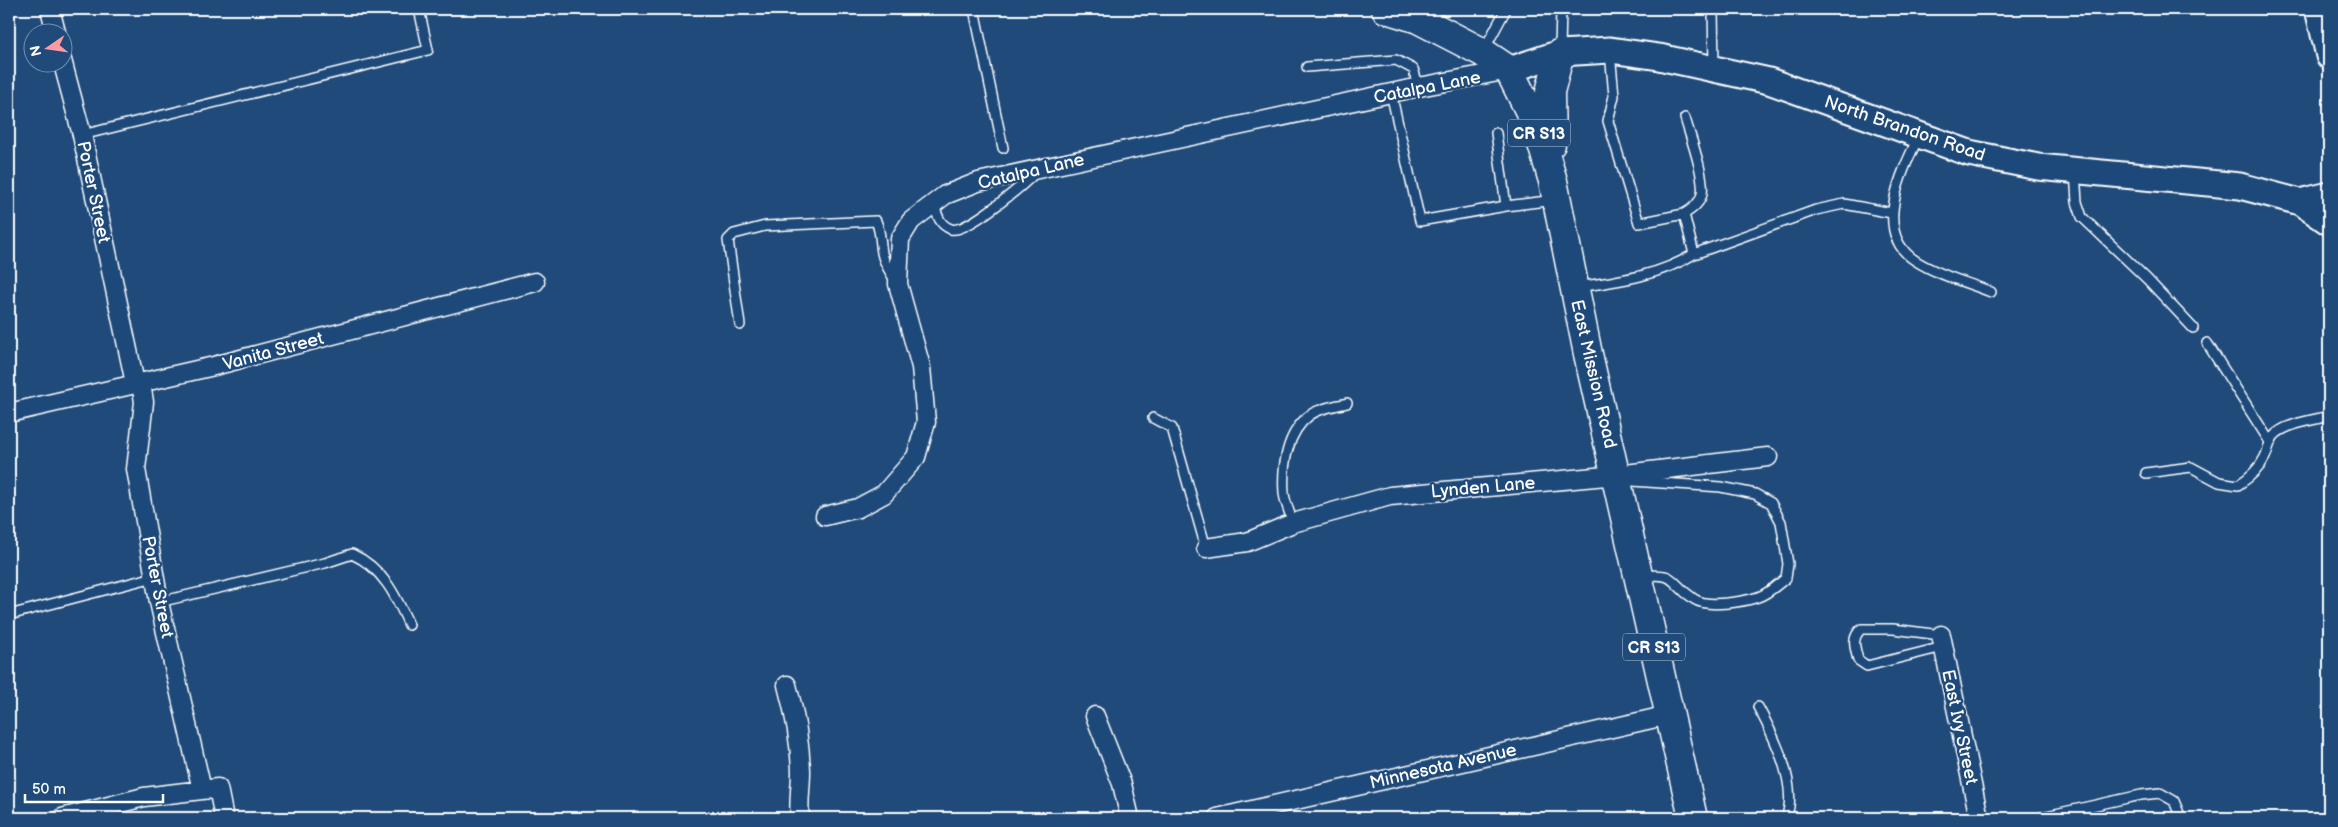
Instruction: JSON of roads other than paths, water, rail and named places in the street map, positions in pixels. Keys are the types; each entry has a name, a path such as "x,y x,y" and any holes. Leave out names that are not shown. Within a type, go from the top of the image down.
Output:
{"main road":[{"name":"East Mission Road","path":"1386,9 1418,19 1482,52 1509,70 1536,124 1555,190 1693,818"},
{"path":"1555,190 1550,127 1550,92 1560,53"}],"street":[{"path":"50,9 53,22"},
{"path":"2318,9 2329,56"},
{"name":"North Brandon Road","path":"1509,70 1560,53 1610,50 1659,57 1770,81 1969,154 2038,168 2075,169 2240,186 2300,202 2329,222"},
{"name":"Catalpa Lane","path":"826,516 858,508 884,494 916,457 926,422 922,367 898,284 900,240 905,227 945,195 978,182 1419,87 1509,70"},
{"name":"Porter Street","path":"65,72 82,135 138,383 144,402 136,469 159,602 210,789 224,818"},
{"path":"2300,202 2329,195"},
{"name":"Vanita Street","path":"9,413 233,361 535,282"},
{"name":"Lynden Lane","path":"1206,548 1247,542 1293,523 1390,496 1618,479 1768,457"},
{"name":"East Ivy Street","path":"1942,641 1979,818"},
{"path":"787,685 797,721 800,771 798,803 800,818"},
{"name":"Minnesota Avenue","path":"1217,818 1669,715"},
{"path":"1095,716 1122,784 1130,818"},
{"path":"64,818 144,797 210,789"}],"lane":[{"path":"82,135 428,50 419,9"},
{"path":"974,9 1003,148"},
{"path":"1482,52 1503,18 1506,9"},
{"path":"1560,53 1561,9"},
{"path":"1713,9 1714,69"},
{"path":"1610,50 1614,96 1608,121 1639,223 1684,214 1694,208 1702,194 1699,165 1685,118"},
{"path":"1307,67 1396,60 1413,69 1419,87"},
{"path":"1391,93 1420,221 1506,206 1555,190"},
{"path":"1496,133 1506,206"},
{"path":"1920,136 1903,168 1897,184 1892,213 1898,244 1914,260 1991,292"},
{"path":"934,204 943,224 952,229 958,229 975,220 1014,192 1038,169"},
{"path":"2075,169 2077,202 2082,217 2147,279 2193,328"},
{"path":"1575,288 1636,278 1678,264 1694,254 1816,210 1844,204 1892,213"},
{"path":"1684,214 1694,254"},
{"path":"740,326 734,295 728,240 734,234 765,226 876,221 880,229 885,261 898,284"},
{"path":"2207,343 2270,442"},
{"path":"1293,523 1284,494 1284,470 1292,437 1296,429 1311,413 1347,403"},
{"path":"2146,473 2191,467 2219,482 2238,486 2252,476 2265,458 2270,442 2276,433 2329,416"},
{"path":"1153,418 1172,428 1206,548"},
{"path":"1618,479 1721,487 1755,494 1771,503 1781,522 1788,564 1786,578 1758,597 1709,605 1695,600 1669,576 1659,574 1639,576"},
{"path":"159,602 325,564 352,554 360,558 382,576 395,593 410,626"},
{"path":"9,615 154,577"},
{"path":"1861,629 1894,629 1942,641 1867,666 1858,660 1854,642 1855,636 1861,629"},
{"path":"1758,707 1772,735 1784,768 1790,803 1786,818"},
{"path":"2037,818 2141,795 2160,793 2174,801 2181,818"}]}
